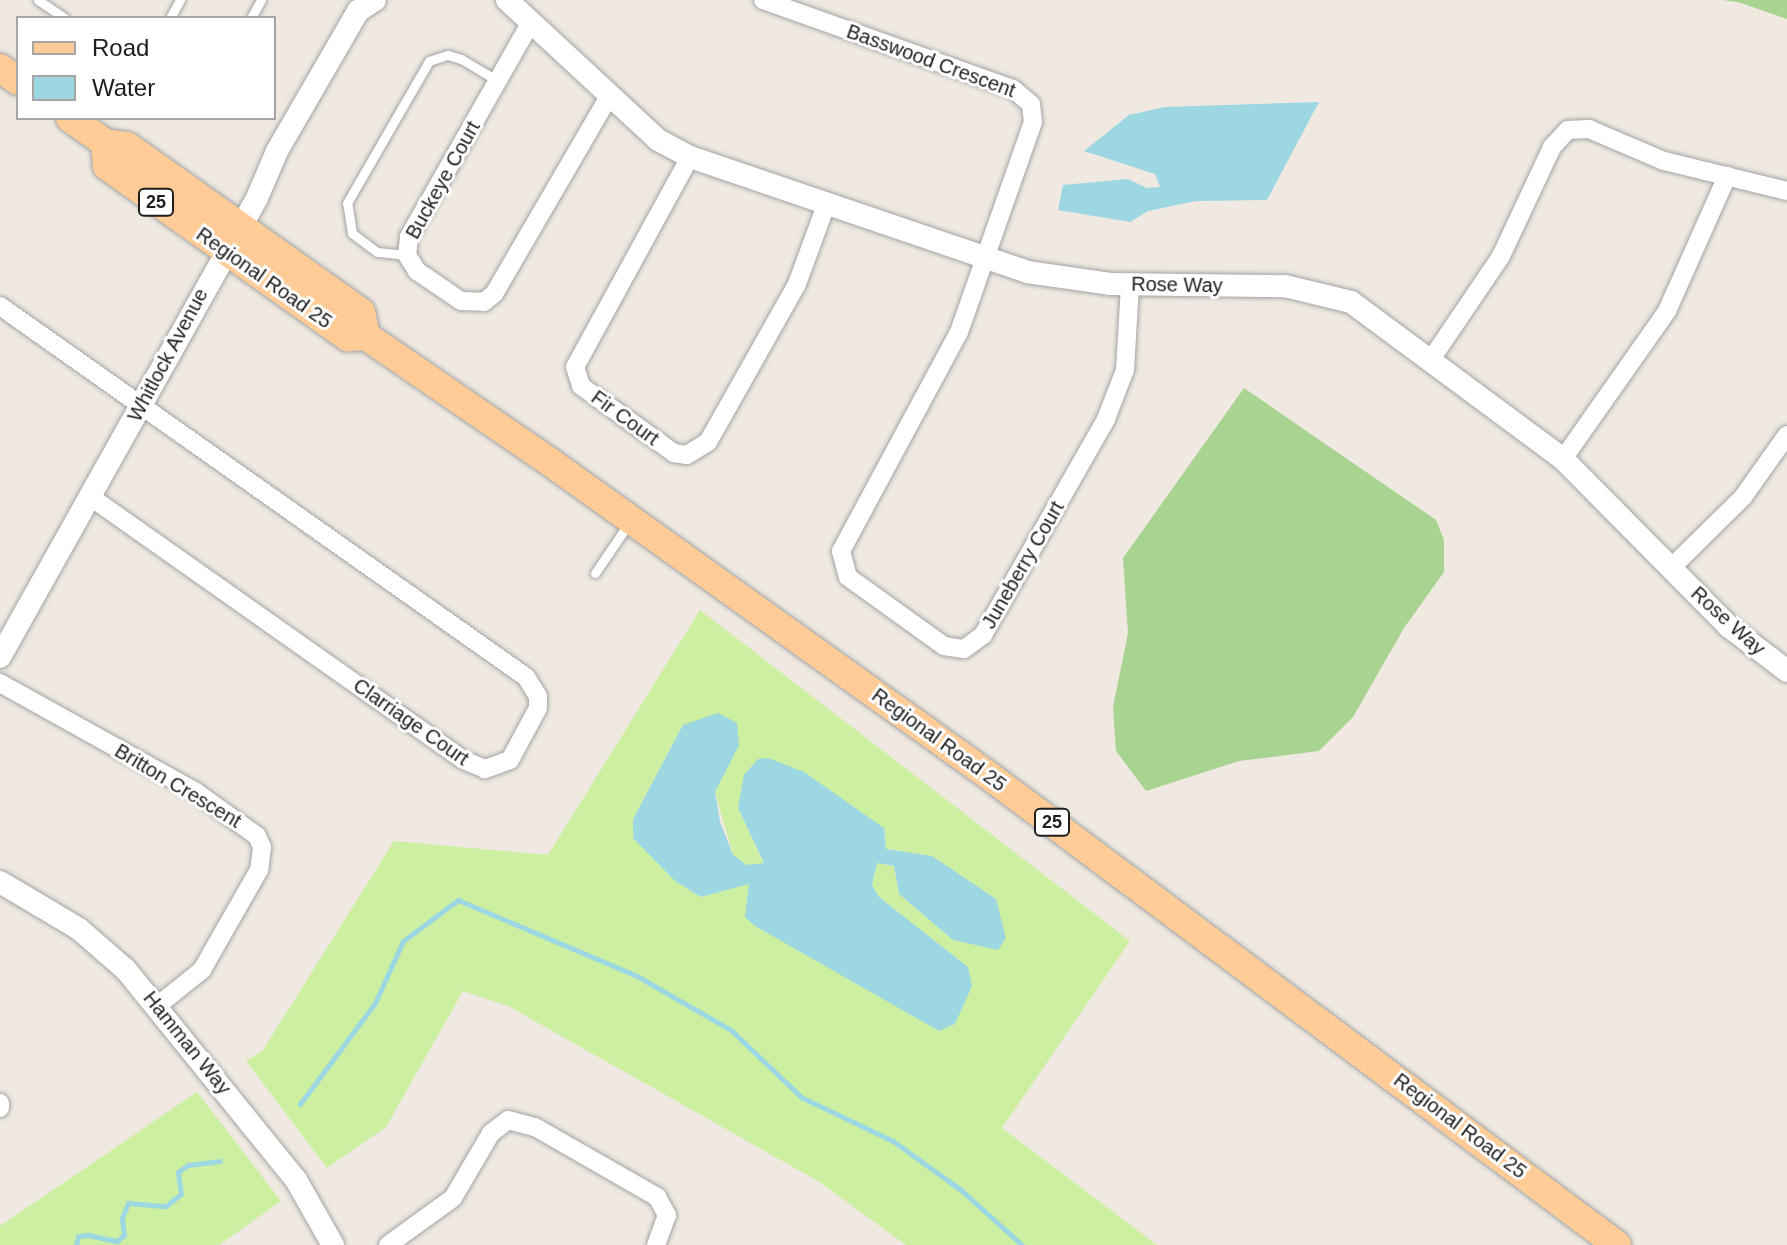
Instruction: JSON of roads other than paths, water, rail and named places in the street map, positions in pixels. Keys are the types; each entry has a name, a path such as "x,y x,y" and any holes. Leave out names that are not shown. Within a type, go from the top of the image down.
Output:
{"main road":[{"name":"Regional Road 25","path":"73,120 105,143 127,146 361,312 366,336"},
{"name":"Regional Road 25","path":"105,143 107,166 348,337 366,336 631,520 988,775 1613,1244"}],"street":[{"name":"Rose Way","path":"507,0 658,140 690,157 984,261 1063,279 1130,285 1319,291 1365,310 1563,459 1739,636 1787,671"},
{"name":"Basswood Crescent","path":"763,0 1025,96 1033,122 984,261"},
{"name":"Whitlock Avenue","path":"0,657 240,226 277,151 364,4"},
{"name":"Buckeye Court","path":"531,22 409,237 407,255 417,271 461,301 484,302 494,294 610,95"},
{"path":"1432,358 1501,256 1561,134 1589,129 1664,161 1787,191"},
{"name":"Fir Court","path":"690,157 575,367 581,386 674,453 687,455 708,442 797,284 826,205"},
{"path":"1563,459 1667,311 1727,176"},
{"name":"Juneberry Court","path":"984,261 947,358 841,551 848,577 953,649 973,645 983,635 1106,419 1125,370 1130,285"},
{"name":"Clarriage Court","path":"0,306 533,683 538,708 510,760 485,769 462,759 89,496"},
{"path":"1672,567 1743,497 1787,435"},
{"name":"Britton Crescent","path":"0,683 196,792 257,836 259,870 207,961 157,1006"},
{"name":"Hamman Way","path":"0,882 97,942 157,1006 296,1180 333,1245"},
{"path":"388,1245 453,1198 491,1133 508,1120 535,1127 657,1197 667,1215 656,1245"}],"lane":[{"path":"38,0 62,16"},
{"path":"407,255 377,252 352,233 347,203 429,61 448,55 461,59 498,81"},
{"path":"595,573 631,520"}],"water":[{"path":"1319,102 1267,200 1196,201 1148,211 1130,222 1058,210 1063,185 1128,179 1147,188 1160,187 1155,174 1084,151 1129,115 1165,107"},
{"path":"718,713 737,723 739,745 715,792 720,822 733,855 747,865 764,863 738,808 744,775 758,759 768,758 804,772 884,828 886,849 932,856 996,899 1006,938 998,950 953,940 899,894 894,866 877,863 872,885 879,897 968,967 972,986 955,1024 939,1031 755,926 745,917 749,884 701,897 675,881 633,838 633,819 683,725"}],"waterway":[{"path":"300,1104 375,1003 403,941 458,900 637,976 731,1030 801,1097 893,1141 961,1190 1022,1245"},
{"path":"76,1245 78,1236 88,1235 117,1241 124,1235 122,1218 128,1203 166,1206 181,1194 178,1172 188,1165 220,1161"}]}
